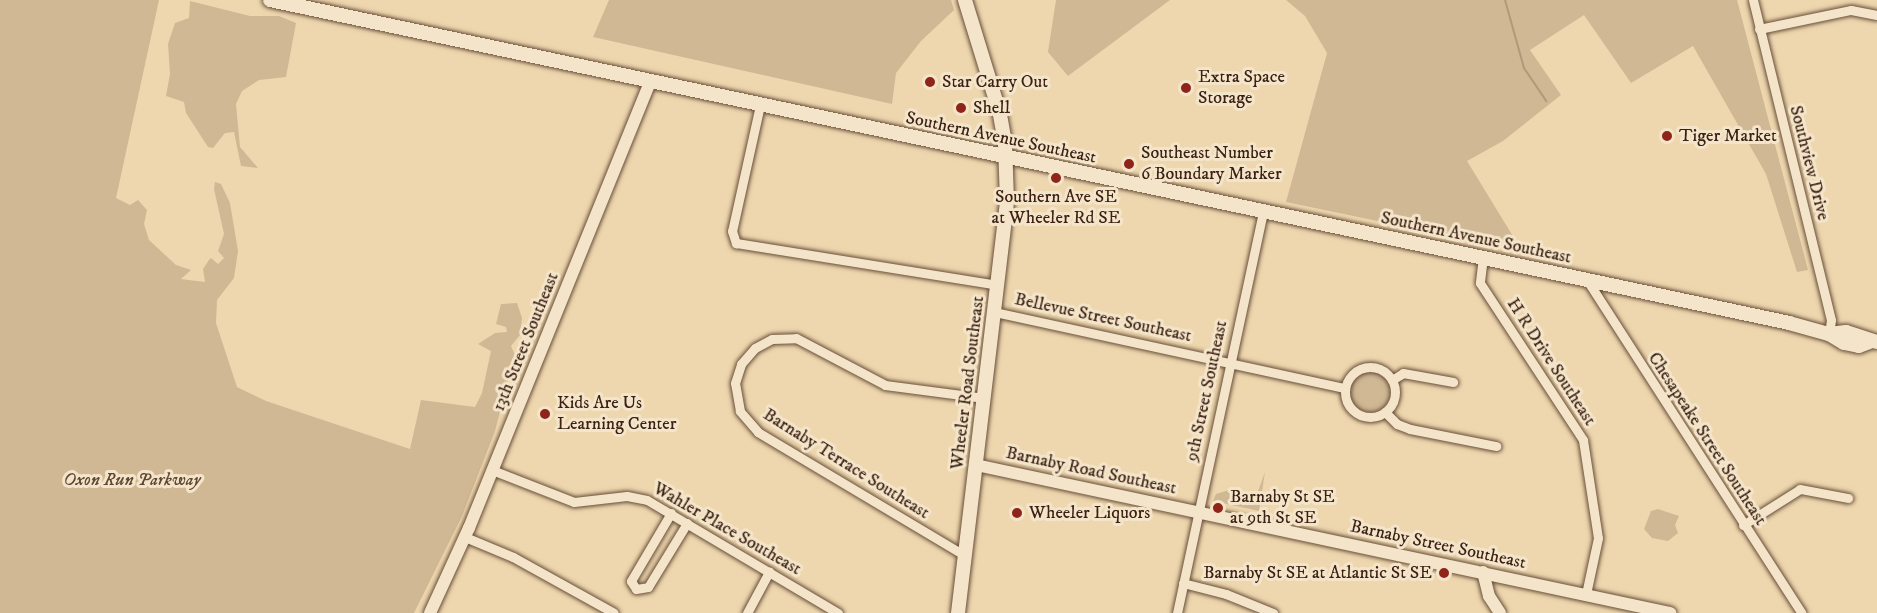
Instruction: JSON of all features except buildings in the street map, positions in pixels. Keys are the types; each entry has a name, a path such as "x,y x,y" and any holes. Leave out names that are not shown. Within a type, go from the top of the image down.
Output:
{"main road":[{"name":"Southern Avenue Southeast","path":"270,0 1483,257 1829,334 1846,332 1875,342"},
{"name":"Wheeler Road Southeast","path":"958,613 1006,221 1006,157 1000,114 965,0"}],"street":[{"name":"Southview Drive","path":"1753,0 1831,320 1829,334"},
{"path":"1759,29 1851,10 1877,15"},
{"name":"13th Street Southeast","path":"430,613 465,537 650,82"},
{"name":"Bellevue Street Southeast","path":"760,105 732,236 743,246 998,285"},
{"name":"9th Street Southeast","path":"1177,613 1263,212"},
{"name":"H R Drive Southeast","path":"1483,257 1480,283 1582,440 1598,538 1586,594"},
{"name":"Chesapeake Street Southeast","path":"1587,280 1743,525 1802,613"},
{"name":"Bellevue Street Southeast","path":"995,312 1345,388"},
{"name":"Barnaby Terrace Southeast","path":"964,555 758,432 739,409 735,383 741,363 755,348 772,339 796,338 885,385 984,398"},
{"path":"1367,367 1382,370 1392,380 1395,397 1385,412 1372,417 1357,414 1347,401 1345,388 1353,374 1367,367"},
{"path":"1392,380 1403,373 1453,382"},
{"path":"1385,412 1396,424 1410,429 1496,446"},
{"name":"Barnaby Road Southeast","path":"976,465 1198,512"},
{"name":"Wahler Place Southeast","path":"492,470 574,502 635,496 671,513 838,613"},
{"path":"1743,525 1800,489 1848,498"},
{"name":"Barnaby Street Southeast","path":"1198,512 1670,613"},
{"path":"671,513 631,581 636,589 648,587 687,523"},
{"path":"465,537 517,559 614,613"},
{"path":"747,613 770,572"},
{"path":"1483,572 1489,596 1500,613"},
{"path":"1183,583 1226,594 1273,613"}],"green space":[{"name":"Oxon Run Parkway","path":"0,0 159,0 116,198 130,205 138,200 147,210 144,224 149,240 176,265 191,270 181,279 205,282 203,269 209,260 211,258 218,264 224,258 218,251 224,234 214,189 215,182 221,184 230,203 238,251 234,278 217,300 216,323 237,387 266,401 410,449 421,400 475,407 482,393 491,351 478,344 495,333 507,332 506,327 496,324 501,304 517,303 522,318 520,335 511,346 515,355 495,431 462,516 414,613 0,613"},
{"path":"609,0 951,0 954,10 921,41 896,73 892,104 593,37"},
{"path":"1056,0 1170,0 1068,76 1048,52"},
{"path":"1286,0 1737,0 1808,270 1797,272 1766,174 1693,46 1631,83 1584,15 1530,50 1561,95 1503,141 1467,161 1522,251 1286,202 1327,53 1305,16"},
{"path":"190,1 250,16 279,16 296,23 286,77 259,80 242,91 236,104 240,147 258,168 241,166 234,132 225,133 213,148 208,147 186,113 184,102 166,96 170,74 168,44 175,23 189,18"},
{"path":"1370,372 1384,378 1390,392 1384,406 1370,412 1356,406 1350,392 1356,378"},
{"path":"1265,472 1259,511 1213,501 1216,494 1229,490 1256,497"},
{"path":"1658,509 1679,516 1675,525 1678,533 1668,541 1652,538 1644,529 1651,511"}],"waterway":[{"path":"1505,0 1524,68 1546,101"}],"place":[{"name":"Star Carry Out","path":"930,82"},
{"name":"Extra Space Storage","path":"1186,88"},
{"name":"Shell","path":"961,108"},
{"name":"Tiger Market","path":"1667,136"},
{"name":"Southeast Number 6 Boundary Marker","path":"1129,164"},
{"name":"Southern Ave SE at Wheeler Rd SE","path":"1056,178"},
{"name":"Kids Are Us Learning Center","path":"545,414"},
{"name":"Barnaby St SE at 9th St SE","path":"1218,508"},
{"name":"Wheeler Liquors","path":"1017,513"},
{"name":"Barnaby St SE at Atlantic St SE","path":"1444,573"}]}
